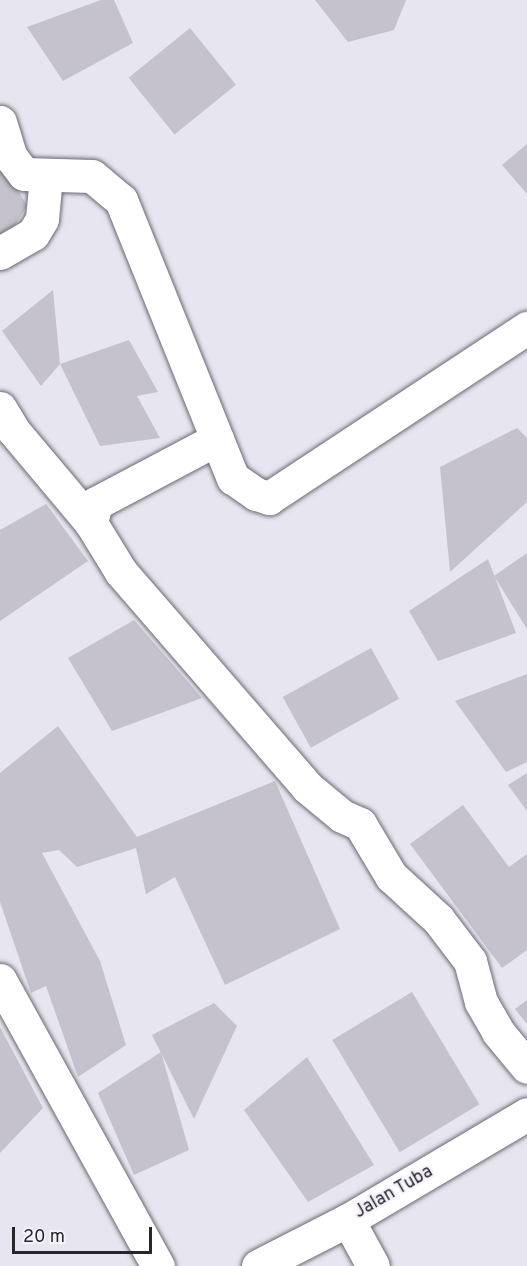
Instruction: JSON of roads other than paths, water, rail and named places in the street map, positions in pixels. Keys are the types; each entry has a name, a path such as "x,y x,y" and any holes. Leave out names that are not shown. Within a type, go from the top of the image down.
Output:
{"street":[{"path":"0,122 11,157 24,174 92,176 121,200 232,478 246,490 270,498 527,328"},
{"path":"0,253 17,246 42,219 46,176"},
{"path":"0,408 13,430 92,523 121,572 307,787 342,816 360,824 391,876 438,919 470,961 480,1002 498,1032 527,1067"},
{"path":"92,523 96,503 217,439"},
{"path":"0,980 158,1266"},
{"name":"Jalan Tuba","path":"258,1266 362,1244 527,1114"}]}
